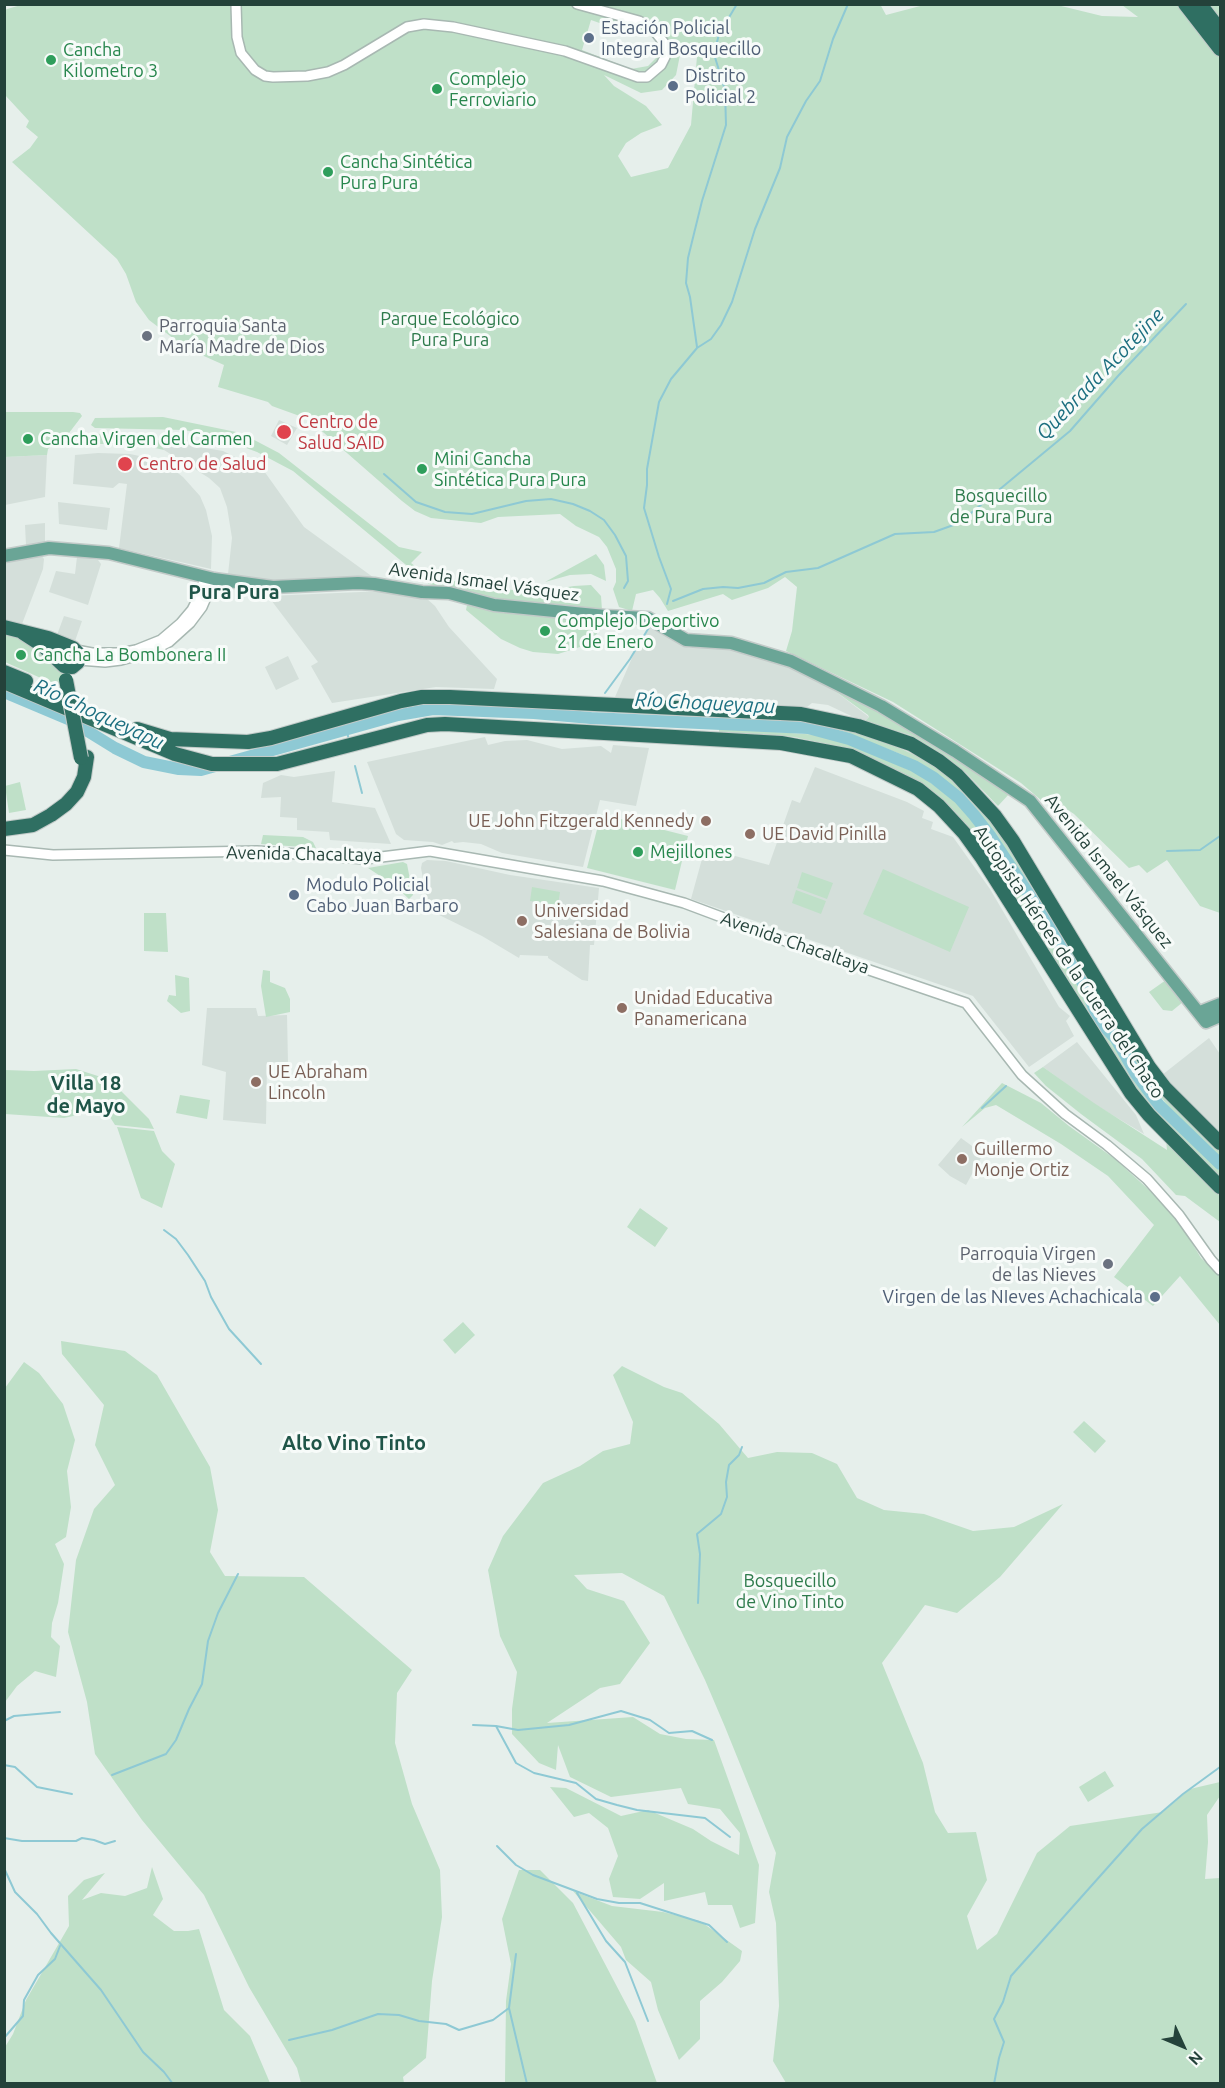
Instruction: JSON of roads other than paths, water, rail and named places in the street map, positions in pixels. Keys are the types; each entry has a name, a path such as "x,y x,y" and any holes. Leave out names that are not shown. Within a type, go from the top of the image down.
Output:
{"highway":[{"path":"1185,4 1221,49"},
{"path":"1200,4 1221,30"},
{"path":"4,627 23,633 71,664 84,758 87,763 77,792 66,804 33,825 4,829"},
{"name":"Autopista Héroes de la Guerra del Chaco","path":"4,672 145,732 170,740 232,743 271,738 401,701 431,697 801,714 858,726 911,744 957,775 995,816 1013,841 1149,1067 1166,1088 1221,1143"},
{"name":"Autopista Héroes de la Guerra del Chaco","path":"4,682 175,754 212,764 267,765 302,759 427,725 445,724 781,743 851,756 918,789 939,806 982,858 1131,1093 1149,1115 1221,1187"},
{"path":"4,822 29,819 58,802 74,783 84,758"}],"main road":[{"name":"Avenida Ismael Vásquez","path":"4,556 49,548 97,552 209,578 279,588 374,584 422,592 449,593 494,605 648,618 686,640 730,643 801,665 881,706 1030,801 1203,1017"},
{"path":"1203,1017 1221,1004"},
{"path":"1203,1017 1221,1016"}],"street":[{"path":"236,4 237,37 241,53 255,70 265,76 307,76 328,72 344,65 407,27 424,24 453,27 565,51 638,77 647,77 661,65 665,57 665,44 652,28 639,21 577,4"},
{"path":"71,664 121,660 147,653 170,642 190,623 202,607 209,578"},
{"name":"Avenida Chacaltaya","path":"4,850 53,855 257,851 364,859 430,851 603,881 684,903 796,945 966,1003 1022,1075 1065,1114 1116,1152 1147,1179 1179,1215 1211,1260 1221,1270"}],"waterway":[{"path":"697,347 686,283 688,258 702,201 726,125 725,90 714,54 719,34 737,4"},
{"path":"667,604 671,589 644,508 647,469 659,402 671,379 697,348 711,339 732,302 755,229 780,168 787,137 806,101 820,81 833,39 848,4"},
{"name":"Quebrada Acotejine","path":"673,601 703,589 738,588 764,583 786,572 818,568 895,534 934,532 959,523 1070,431 1186,304"},
{"path":"384,474 416,502 445,512 472,514 526,501 551,499 590,511 604,520 626,556 628,581 624,588"},
{"name":"Quebrada Acotejine","path":"605,693 630,659 651,624"},
{"name":"Río Choqueyapu","path":"4,692 68,719 115,748 144,762 179,769 201,770 398,715 433,709 808,728 849,739 914,766 934,778 959,798 974,815 1038,908 1084,985 1100,1022 1116,1039 1136,1074 1159,1105 1220,1164"},
{"path":"346,730 349,739"},
{"path":"355,766 362,793"},
{"path":"1167,851 1200,850 1220,836"},
{"path":"982,1108 1006,1086"},
{"path":"164,1230 176,1239 188,1255 205,1281 229,1329 261,1364"},
{"path":"698,1603 700,1554 697,1534 721,1514 727,1497 726,1482 729,1465 739,1455 742,1447"},
{"path":"112,1775 166,1754 176,1740 202,1684 208,1641 218,1613 238,1574"},
{"path":"473,1725 518,1730 569,1725 621,1711 650,1720 669,1733 692,1731 712,1740"},
{"path":"4,1721 14,1716 60,1712"},
{"path":"496,1726 516,1763 534,1773 576,1783 596,1799 617,1805 637,1810 705,1818 730,1837"},
{"path":"4,1765 15,1767 37,1787 72,1794"},
{"path":"994,2084 1004,2042 994,2019 1003,2002 1011,1976 1142,1829 1183,1794 1220,1767"},
{"path":"4,1838 22,1841 76,1841 82,1838 105,1844 115,1841"},
{"path":"497,1846 516,1865 533,1875 597,1899 619,1903 640,1903 709,1925 727,1942"},
{"path":"4,1868 15,1892 37,1914 101,1990 143,2052 173,2084"},
{"path":"577,1893 606,1941 625,1962 648,2021"},
{"path":"4,2038 23,2016 24,2000 38,1975 55,1959 60,1946"},
{"path":"516,1954 509,2008 527,2084"},
{"path":"289,2040 332,2030 378,2014 399,2015 419,2021 446,2024 459,2030 493,2020 509,2008"}],"place":[{"name":"Estación Policial Integral Bosquecillo","path":"589,38"},
{"name":"Cancha Kilometro 3","path":"51,60"},
{"name":"Distrito Policial 2","path":"673,86"},
{"name":"Complejo Ferroviario","path":"437,89"},
{"name":"Cancha Sintética Pura Pura","path":"328,172"},
{"name":"Parroquia Santa María Madre de Dios","path":"147,336"},
{"name":"Centro de Salud SAID","path":"284,432"},
{"name":"Cancha Virgen del Carmen","path":"28,439"},
{"name":"Centro de Salud","path":"125,464"},
{"name":"Mini Cancha Sintética Pura Pura","path":"422,469"},
{"name":"Complejo Deportivo 21 de Enero","path":"545,631"},
{"name":"Cancha La Bombonera II","path":"21,655"},
{"name":"UE John Fitzgerald Kennedy","path":"706,821"},
{"name":"UE David Pinilla","path":"750,834"},
{"name":"Mejillones","path":"638,852"},
{"name":"Modulo Policial Cabo Juan Barbaro","path":"294,895"},
{"name":"Universidad Salesiana de Bolivia","path":"522,921"},
{"name":"Unidad Educativa Panamericana","path":"622,1008"},
{"name":"UE Abraham Lincoln","path":"256,1082"},
{"name":"Guillermo Monje Ortiz","path":"962,1159"},
{"name":"Parroquia Virgen de las Nieves","path":"1108,1264"},
{"name":"Virgen de las NIeves Achachicala","path":"1155,1297"}],"district":[{"name":"Pura Pura","path":"234,592"},
{"name":"Villa 18 de Mayo","path":"86,1094"},
{"name":"Alto Vino Tinto","path":"354,1443"}],"park label":[{"name":"Parque Ecológico Pura Pura","path":"450,329"},
{"name":"Bosquecillo de Pura Pura","path":"1001,506"},
{"name":"Bosquecillo de Vino Tinto","path":"790,1591"}]}
